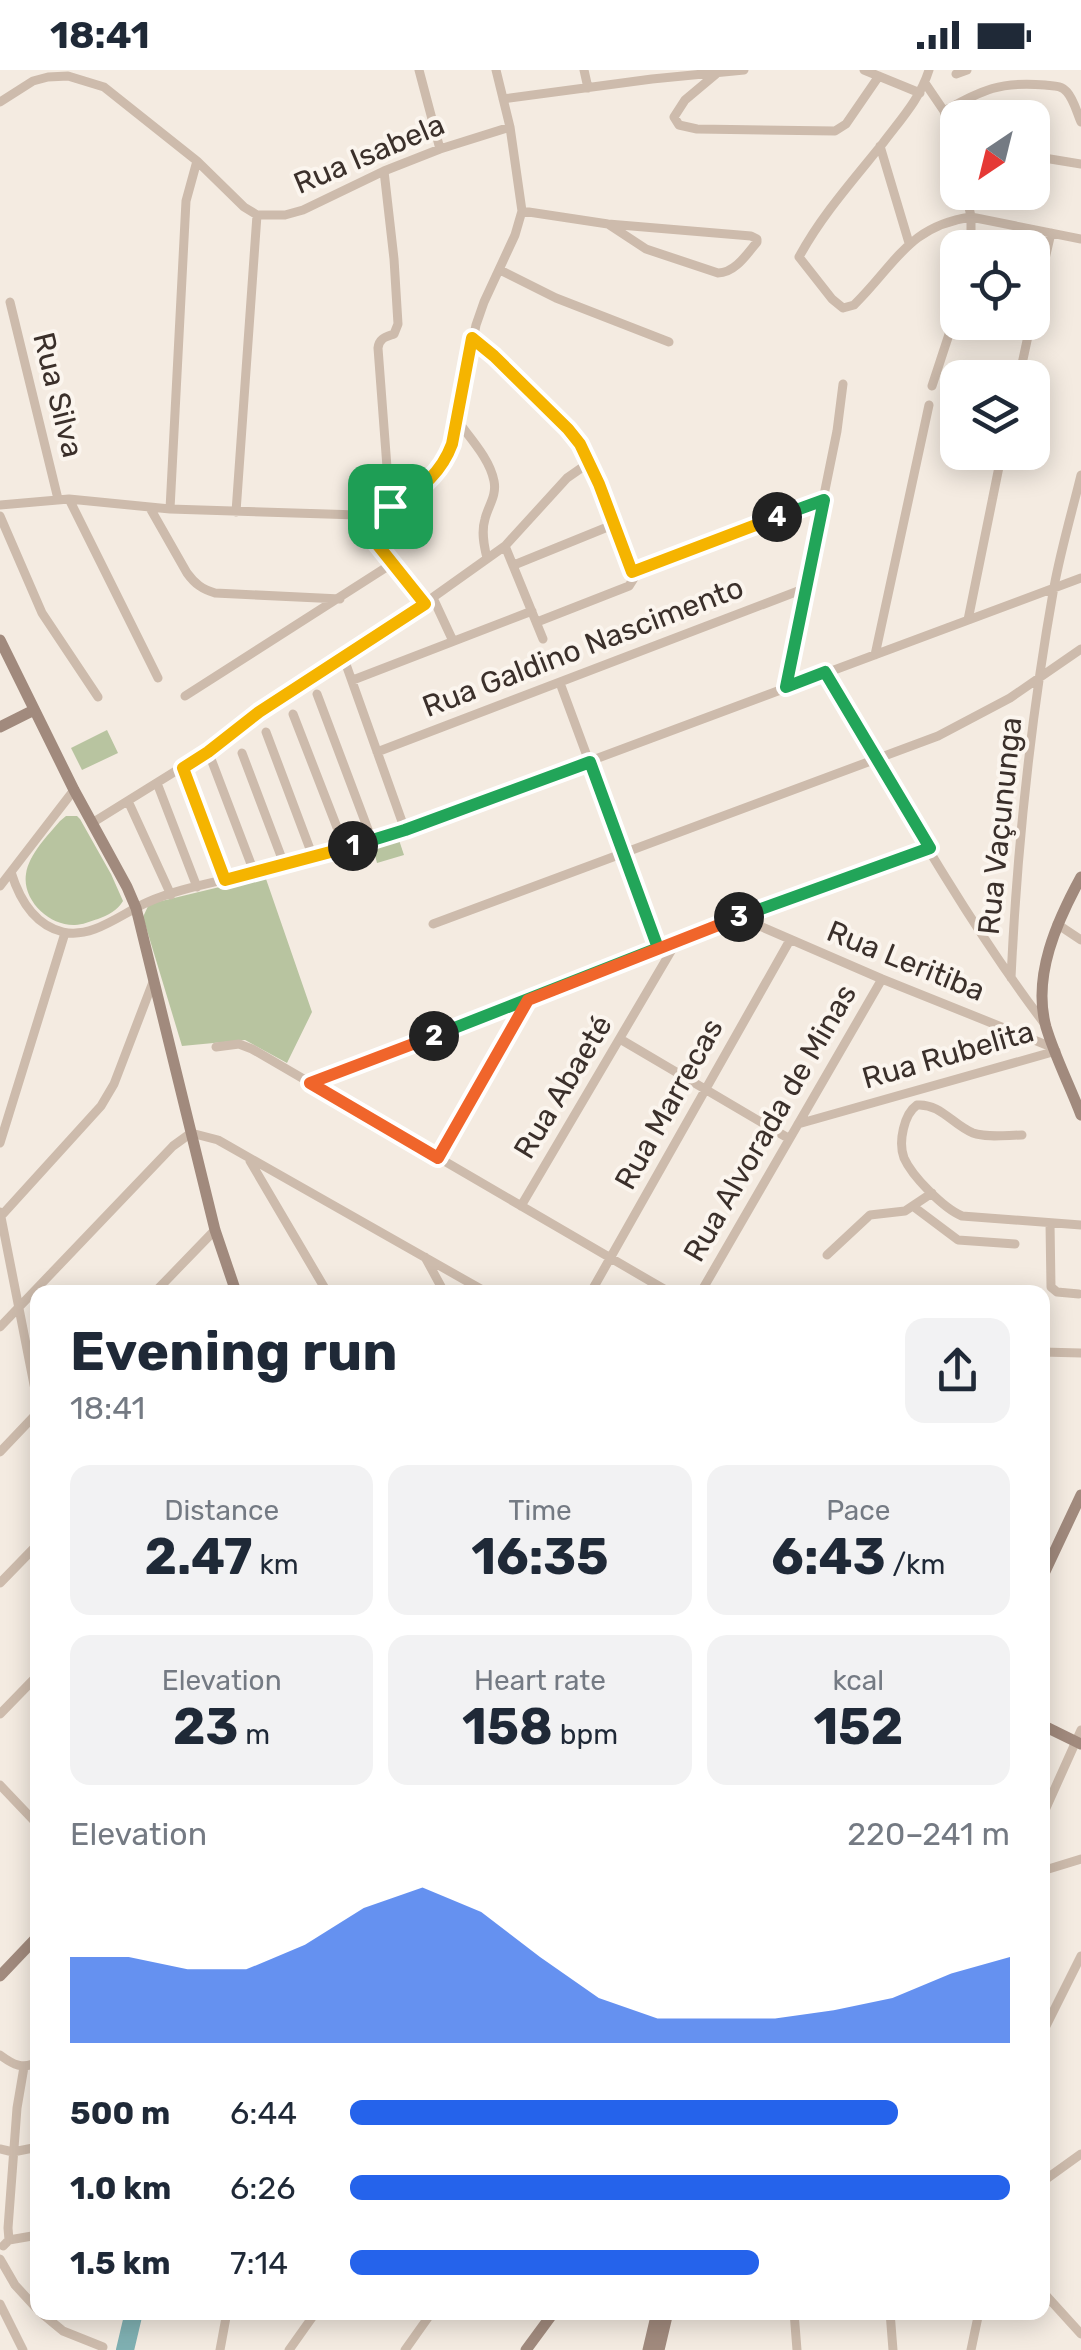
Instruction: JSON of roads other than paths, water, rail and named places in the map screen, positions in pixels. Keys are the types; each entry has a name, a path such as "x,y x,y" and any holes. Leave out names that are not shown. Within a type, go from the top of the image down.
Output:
{"street":[{"path":"419,70 440,149"},
{"path":"0,505 63,499 150,508 358,515 402,501 436,474 446,461 457,420 472,338 522,212 510,126 496,70"},
{"path":"584,70 588,88"},
{"path":"503,99 680,73 744,70"},
{"path":"864,70 923,88 940,107"},
{"path":"929,70 923,88 799,257 836,304 843,308 854,305 909,244 943,223 971,217 1081,239"},
{"path":"716,74 680,105 674,117 680,126 834,131 846,124 879,76"},
{"path":"0,102 33,81 48,77 91,81 104,87 196,160 257,215 236,512"},
{"path":"965,100 996,86 1023,83 1063,88 1081,122"},
{"name":"Rua Isabela","path":"257,215 285,215 302,210 384,171 510,126"},
{"path":"880,146 909,244"},
{"path":"1050,159 1081,164"},
{"path":"170,509 186,201 196,160"},
{"path":"384,171 398,324 394,334 383,338 378,348 390,506"},
{"path":"970,210 971,230"},
{"path":"522,212 757,239 741,260 725,274 718,274 646,249 608,224"},
{"path":"1050,237 1051,232"},
{"path":"500,270 556,298 668,342"},
{"name":"Rua Silva","path":"10,302 63,499 158,678"},
{"path":"472,338 568,429 590,462 632,572 634,582 630,586 537,622"},
{"path":"932,386 947,340"},
{"path":"786,687 843,384"},
{"path":"875,654 929,406"},
{"path":"457,420 494,481 494,494 484,519 487,558"},
{"path":"92,823 208,752 259,712 505,546 567,478 590,462"},
{"path":"968,620 998,470"},
{"name":"Rua Vaçununga","path":"1012,980 1017,862 1040,678 1054,586 1081,474"},
{"path":"632,572 824,500"},
{"path":"150,508 187,573 203,589 215,593 340,599"},
{"path":"358,515 393,563 429,600 453,642"},
{"path":"0,516 42,613 98,697"},
{"path":"514,565 615,524"},
{"path":"505,546 543,638"},
{"path":"185,696 393,563"},
{"path":"11,872 24,903 36,918 65,933 79,933 149,901 405,830 1081,578"},
{"name":"Rua Galdino Nascimento","path":"377,752 806,588"},
{"path":"353,680 532,610"},
{"path":"0,640 136,908 216,1230 234,1285"},
{"path":"433,924 876,760 962,724 1010,698 1081,649"},
{"path":"344,656 405,830"},
{"path":"825,672 1012,980 1046,1025"},
{"path":"560,683 658,948"},
{"path":"316,694 372,840"},
{"path":"0,727 34,710"},
{"path":"292,714 344,848"},
{"path":"266,732 312,857"},
{"path":"208,752 254,872"},
{"path":"242,753 284,864"},
{"path":"183,768 225,880"},
{"path":"157,783 197,887"},
{"path":"0,886 74,790"},
{"path":"128,801 171,895"},
{"path":"310,1083 739,917 930,848"},
{"path":"1081,877 1057,924 1042,992 1046,1025 1081,1115"},
{"name":"Rua Leritiba","path":"739,917 1055,1050"},
{"path":"1057,924 1081,940"},
{"path":"0,1143 65,933"},
{"name":"Rua Marrecas","path":"595,1285 790,940"},
{"name":"Rua Abaeté","path":"521,1206 678,941"},
{"path":"30,1368 1,1213 101,1106 125,1057 154,980"},
{"name":"Rua Alvorada de Minas","path":"705,1285 882,980"},
{"path":"1012,980 1027,991 1042,992"},
{"path":"438,1158 528,1000"},
{"path":"620,1039 788,1138"},
{"path":"216,1046 245,1046 657,1285"},
{"name":"Rua Rubelita","path":"797,1124 1055,1050"},
{"path":"1022,1136 974,1133 927,1104 913,1107 906,1116 902,1151 910,1167 952,1212 1081,1225"},
{"path":"191,1133 218,1140 474,1285"},
{"path":"39,1285 191,1133"},
{"path":"248,1158 323,1285"},
{"path":"827,1254 870,1215 906,1211 932,1192"},
{"path":"914,1207 958,1240 1015,1244"},
{"path":"1050,1223 1051,1287 1057,1292 1078,1294"},
{"path":"162,1285 216,1230"},
{"path":"423,1255 440,1285"},
{"path":"0,1328 30,1295"},
{"path":"1050,1352 1081,1354"},
{"path":"0,1452 30,1418"},
{"path":"1050,1561 1081,1495"},
{"path":"0,1583 30,1552"},
{"path":"0,1714 30,1684"},
{"path":"1050,1728 1079,1738 1050,1799"},
{"path":"0,1786 28,1816"},
{"path":"1050,1869 1081,1859"},
{"path":"0,1976 30,1944"},
{"path":"1050,2018 1081,1956"},
{"path":"0,2055 11,2063 24,2067 30,2064"},
{"path":"24,2067 8,2228 0,2259 30,2301"},
{"path":"0,2149 13,2152 30,2149"},
{"path":"1050,2176 1081,2154"},
{"path":"4,2244 30,2237"},
{"path":"1050,2299 1081,2334"},
{"path":"0,2304 23,2350"},
{"path":"50,2320 63,2331 103,2347"},
{"path":"220,2350 226,2320"},
{"path":"289,2350 310,2320"},
{"path":"405,2350 425,2320"},
{"path":"526,2350 548,2320"},
{"path":"648,2350 655,2320"},
{"path":"658,2350 666,2320"},
{"path":"795,2320 797,2350"},
{"path":"891,2320 893,2350"},
{"path":"971,2350 977,2320"}],"waterway":[{"path":"125,2350 132,2320"}]}
